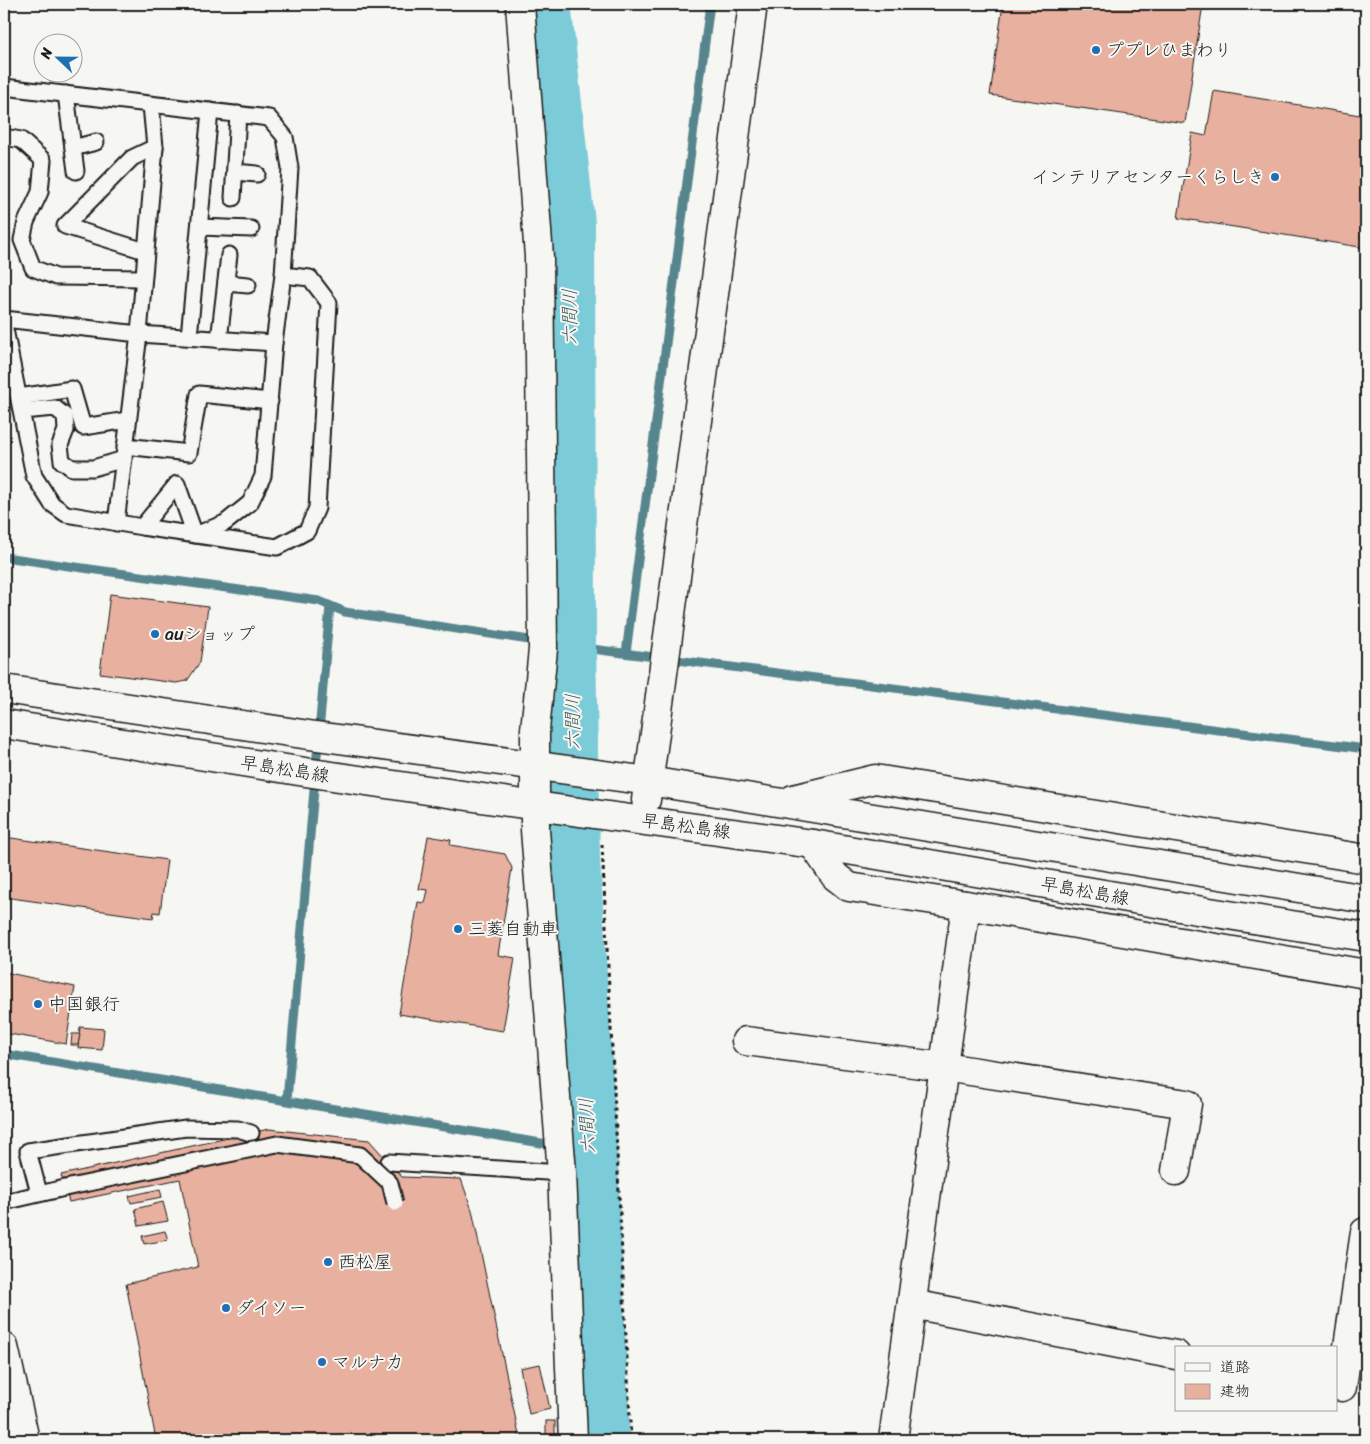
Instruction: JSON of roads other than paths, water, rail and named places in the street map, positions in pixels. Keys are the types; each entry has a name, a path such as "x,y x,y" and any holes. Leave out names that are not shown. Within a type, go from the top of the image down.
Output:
{"main road":[{"path":"520,4 539,257 543,639 535,730 542,768 543,807 536,860 562,1174 573,1440"},
{"path":"644,820 753,4"},
{"name":"早島松島線","path":"4,689 322,737 782,802 1366,899"},
{"name":"早島松島線","path":"4,724 318,774 543,807 599,825 644,820 813,844 1366,937"},
{"path":"782,802 875,779 1366,859"},
{"path":"813,844 835,876 849,888 966,905 1366,974"},
{"path":"893,1440 966,905"},
{"path":"746,1041 944,1067 1187,1104 1176,1171"},
{"path":"1338,1386 1342,1387 1365,1232"},
{"path":"912,1304 1175,1355"},
{"path":"4,1347 25,1440"}],"lane":[{"path":"4,87 268,118 286,137 290,168 283,275 274,344 263,476 250,503 226,523 195,535"},
{"path":"66,94 76,171"},
{"path":"116,522 139,334 155,147 151,105"},
{"path":"189,337 210,111"},
{"path":"233,198 238,114"},
{"path":"4,137 21,140 43,160 40,192 26,222 22,240 33,268 56,278 143,278"},
{"path":"73,148 96,142"},
{"path":"145,252 65,226 132,158 155,147"},
{"path":"235,172 258,174"},
{"path":"200,227 251,230"},
{"path":"220,340 228,255"},
{"path":"4,324 34,476 52,504 66,514 277,547 307,531 317,508 329,303 310,278 283,275"},
{"path":"226,283 248,285"},
{"path":"4,319 139,334 274,344"},
{"path":"21,404 72,389 84,427 128,420"},
{"path":"21,404 55,408 65,416 66,430 60,445 62,461 72,468 93,468 125,452 189,452 199,394 270,400"},
{"path":"142,527 177,484 195,535"},
{"path":"39,1193 28,1151 186,1128 238,1129 251,1133"},
{"path":"4,1202 39,1193 277,1144 360,1155 390,1183 395,1204"},
{"path":"389,1162 562,1174"}],"waterway":[{"name":"六間川","path":"544,4 568,224 569,646 573,858 590,1141 603,1440"},
{"path":"626,653 710,4"},
{"path":"4,557 319,601 345,612 569,646 1366,749"},
{"path":"287,1100 330,606"},
{"path":"4,1054 547,1144"},
{"path":"574,1142 590,1141"}],"place":[{"name":"ププレひまわり","path":"1096,50"},
{"name":"インテリアセンターくらしき","path":"1275,177"},
{"name":"auショップ","path":"155,634"},
{"name":"三菱自動車","path":"458,929"},
{"name":"中国銀行","path":"38,1004"},
{"name":"西松屋","path":"328,1262"},
{"name":"ダイソー","path":"226,1308"},
{"name":"マルナカ","path":"322,1362"}]}
